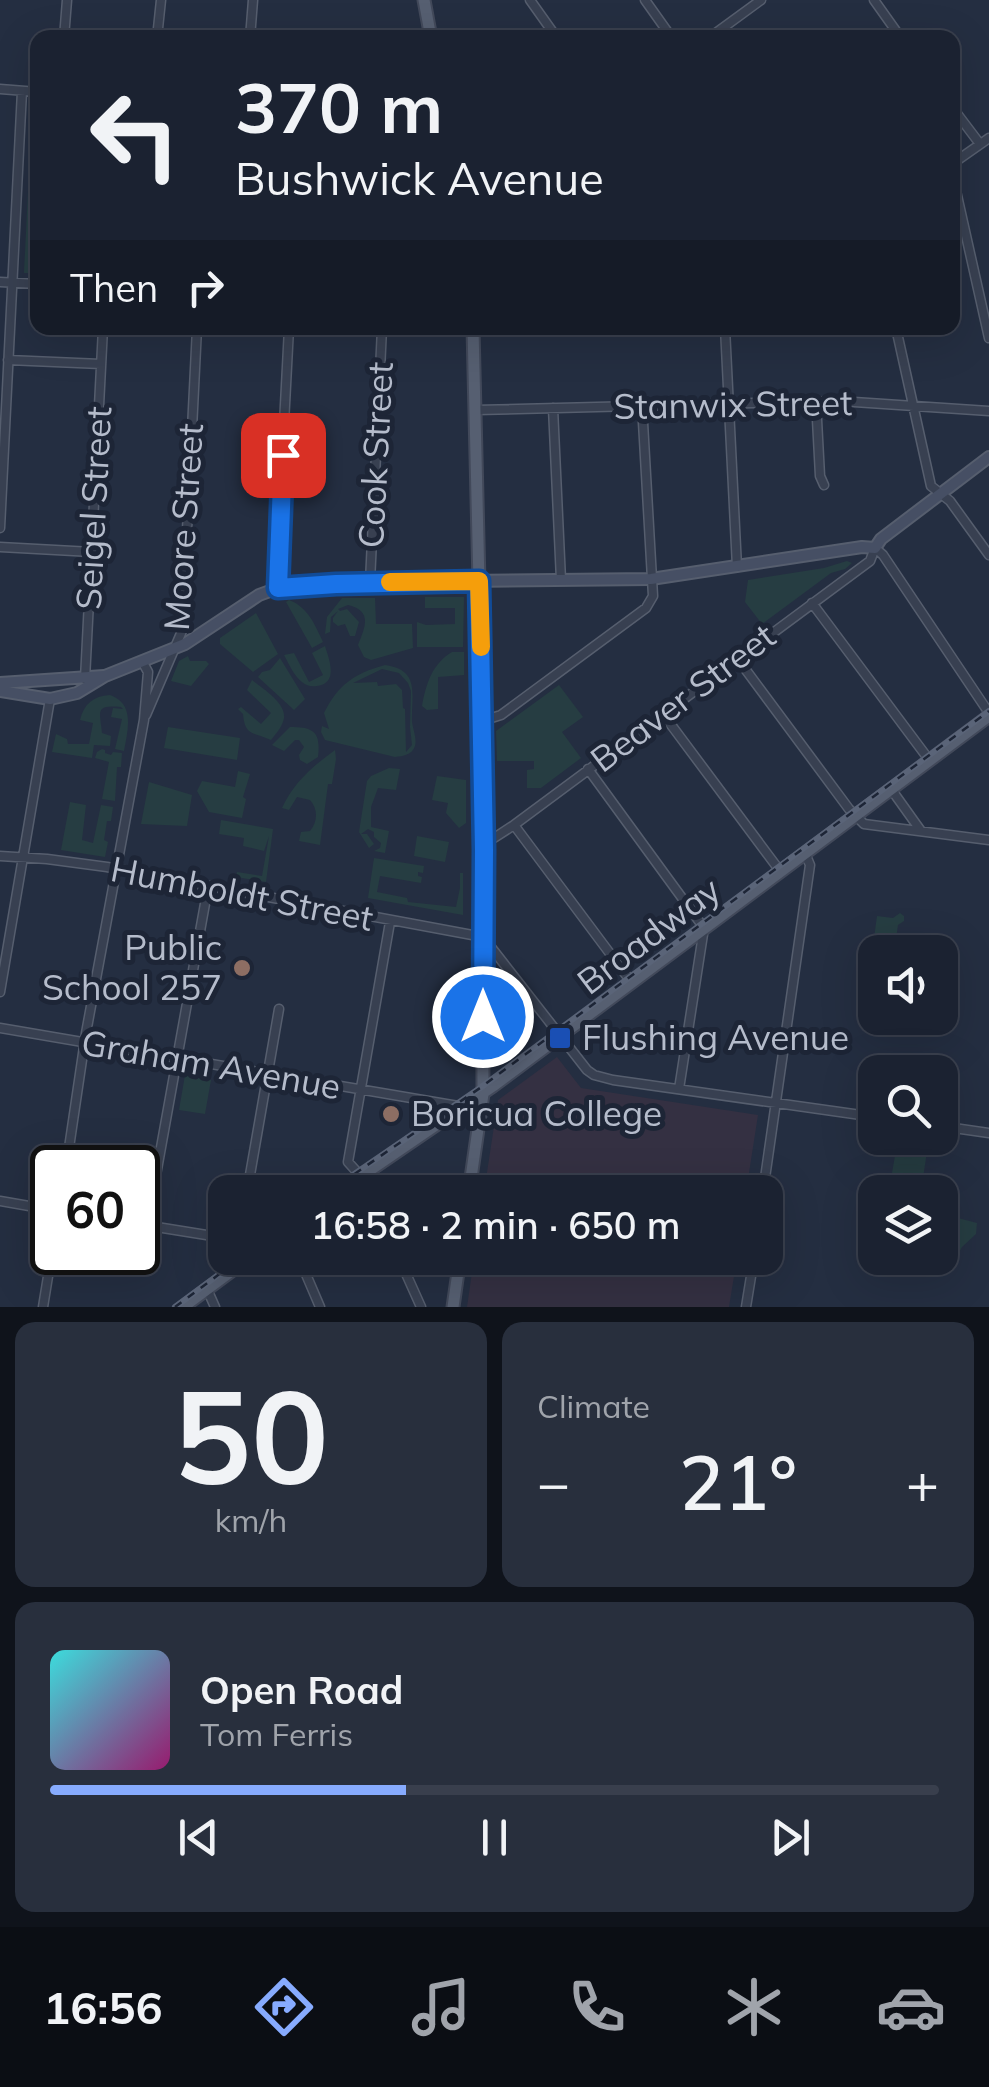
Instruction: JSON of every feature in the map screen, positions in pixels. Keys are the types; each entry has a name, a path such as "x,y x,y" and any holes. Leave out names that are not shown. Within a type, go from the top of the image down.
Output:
{"main road":[{"path":"424,0 430,30"},
{"path":"471,1175 483,1094 484,838 473,335"},
{"path":"0,691 50,699 64,697 85,683 185,644 260,595 278,588 370,582 651,579 876,548 881,539 989,457"},
{"path":"0,683 85,683"},
{"name":"Broadway","path":"362,1175 483,1094 989,715"},
{"path":"183,1307 222,1275"},
{"path":"453,1307 458,1275"}],"street":[{"path":"65,30 68,0"},
{"path":"158,30 160,0"},
{"path":"251,30 254,0"},
{"path":"530,0 552,30"},
{"path":"644,0 666,30"},
{"path":"720,30 760,0"},
{"path":"874,0 895,30"},
{"path":"0,89 30,92"},
{"path":"0,528 22,91"},
{"path":"960,118 980,144"},
{"path":"960,158 989,138"},
{"path":"960,208 989,338"},
{"path":"0,282 30,283"},
{"name":"Seigel Street","path":"85,683 103,335"},
{"name":"Moore Street","path":"144,720 182,631 196,335"},
{"path":"278,588 289,335"},
{"name":"Cook Street","path":"370,582 382,335"},
{"path":"725,335 737,567"},
{"path":"898,335 930,486 950,501 989,555"},
{"path":"8,360 101,364"},
{"path":"816,401 820,476 824,485"},
{"name":"Stanwix Street","path":"476,410 816,401 989,411"},
{"path":"482,721 502,715 646,608 653,596 642,405"},
{"path":"553,408 562,580"},
{"path":"0,547 92,552"},
{"path":"876,548 989,715"},
{"name":"Beaver Street","path":"484,838 494,838 514,825 870,561 876,548"},
{"path":"812,603 930,761"},
{"path":"737,658 864,824 989,840"},
{"name":"Moore Street","path":"69,1145 112,883 144,720 148,672 142,661"},
{"path":"0,992 50,699"},
{"path":"664,714 780,872"},
{"path":"588,770 704,928 679,1089"},
{"path":"891,789 921,831"},
{"path":"514,825 632,983"},
{"path":"766,1175 810,865 805,852"},
{"name":"Humboldt Street","path":"0,856 117,870 483,938"},
{"path":"159,1145 208,887"},
{"path":"359,1175 348,1162 390,922"},
{"path":"483,938 594,1075 858,1114"},
{"path":"250,1175 279,1008"},
{"name":"Graham Avenue","path":"0,1028 464,1107"},
{"path":"422,1100 439,1124"},
{"path":"958,1129 989,1134"},
{"path":"0,1202 30,1207"},
{"path":"160,1227 208,1235"},
{"path":"43,1307 48,1275"},
{"path":"306,1275 320,1307"},
{"path":"407,1275 421,1307"},
{"path":"746,1307 751,1275"},
{"path":"207,1289 215,1307"}],"shaded area":[{"path":"557,1057 581,1088 758,1115 749,1175 487,1175 498,1100"},
{"path":"472,1275 734,1275 729,1307 467,1307"}],"green space":[{"path":"30,150 30,273 24,273"},
{"path":"852,563 831,573 762,624 745,602 748,580"},
{"path":"425,597 464,597 463,647 417,647 417,622 455,624 455,608 425,608"},
{"path":"342,598 375,598 376,624 412,624 413,648 371,660 364,657 358,645 365,626 364,616 348,605 338,609 347,609 359,622 355,636 350,636 345,624 338,626 333,622 338,611 331,617 330,632 325,634 327,617"},
{"path":"289,600 306,612 323,642 312,648 286,602"},
{"path":"256,613 278,654 253,672 220,644 220,638"},
{"path":"325,646 331,670 328,680 317,686 306,684 284,655 294,653 309,682 323,675 312,653"},
{"path":"452,652 464,652 464,675 438,677 438,709 427,710 422,706 431,675"},
{"path":"188,656 190,661 209,664 191,686 171,681 179,661"},
{"path":"280,658 305,699 294,710 258,677"},
{"path":"374,668 396,668 404,672 412,685 415,743 407,754 395,757 325,740 321,732 322,726 329,729 324,713 335,695 355,677","holes":["382,669 399,673 411,691 412,745 406,752 402,690 396,684 353,683"]},
{"path":"252,680 284,712 282,724 271,740 248,730 238,709 241,707 261,724 271,713 247,690"},
{"path":"559,685 583,717 562,732 581,758 541,788 527,788 527,770 534,769 534,761 497,761 496,731"},
{"path":"110,695 126,711 124,751 115,749 122,719 111,717 113,708 123,709 112,706 103,708 100,715 102,733 111,736 110,746 94,745 92,758 52,752 56,734 67,739 68,744 89,744 93,723 80,720 82,714 94,699"},
{"path":"168,727 240,738 237,760 164,748"},
{"path":"290,727 314,733 318,757 307,764 300,760 304,747 299,740 284,751 272,745"},
{"path":"102,749 111,755 122,753 115,801 102,799 109,762 95,758"},
{"path":"335,750 320,845 299,841 301,832 310,831 314,823 313,804 297,797 289,810 282,808 305,775"},
{"path":"389,768 400,769 396,790 378,788 371,807 371,827 389,831 385,853 374,851 381,843 374,832 368,829 361,834 367,834 374,844 369,848 359,832 367,781"},
{"path":"238,771 250,774 242,818 209,812 197,791 202,781 235,787"},
{"path":"437,776 466,780 466,823 459,828 446,813 448,803 432,800"},
{"path":"149,782 192,795 187,826 141,824"},
{"path":"70,802 86,805 82,840 93,843 101,805 113,807 111,821 107,821 105,857 61,850"},
{"path":"221,820 273,829 266,882 236,877 237,872 262,876 269,836 264,851 243,846 244,838 219,834"},
{"path":"417,836 449,842 445,862 414,856"},
{"path":"374,858 424,866 423,873 418,872 421,883 380,876 377,892 407,898 408,902 456,907 463,873 463,915 368,898"},
{"path":"900,913 904,916 897,935 874,935 877,916 893,918"},
{"path":"185,1075 211,1080 205,1114 179,1110"},
{"path":"895,1155 926,1155 923,1175 892,1173"},
{"path":"958,1218 977,1223 976,1234 958,1254"}],"railway":[{"path":"353,1175 480,1088 989,711"},
{"path":"175,1307 218,1275"}],"slow traffic":[{"path":"390,582 479,581 481,647"}],"place":[{"name":"Public School 257","path":"242,968"},
{"name":"Flushing Avenue","path":"560,1038"},
{"name":"Boricua College","path":"391,1114"}],"route":[{"path":"283,455 278,588 479,581 483,1017"}]}
